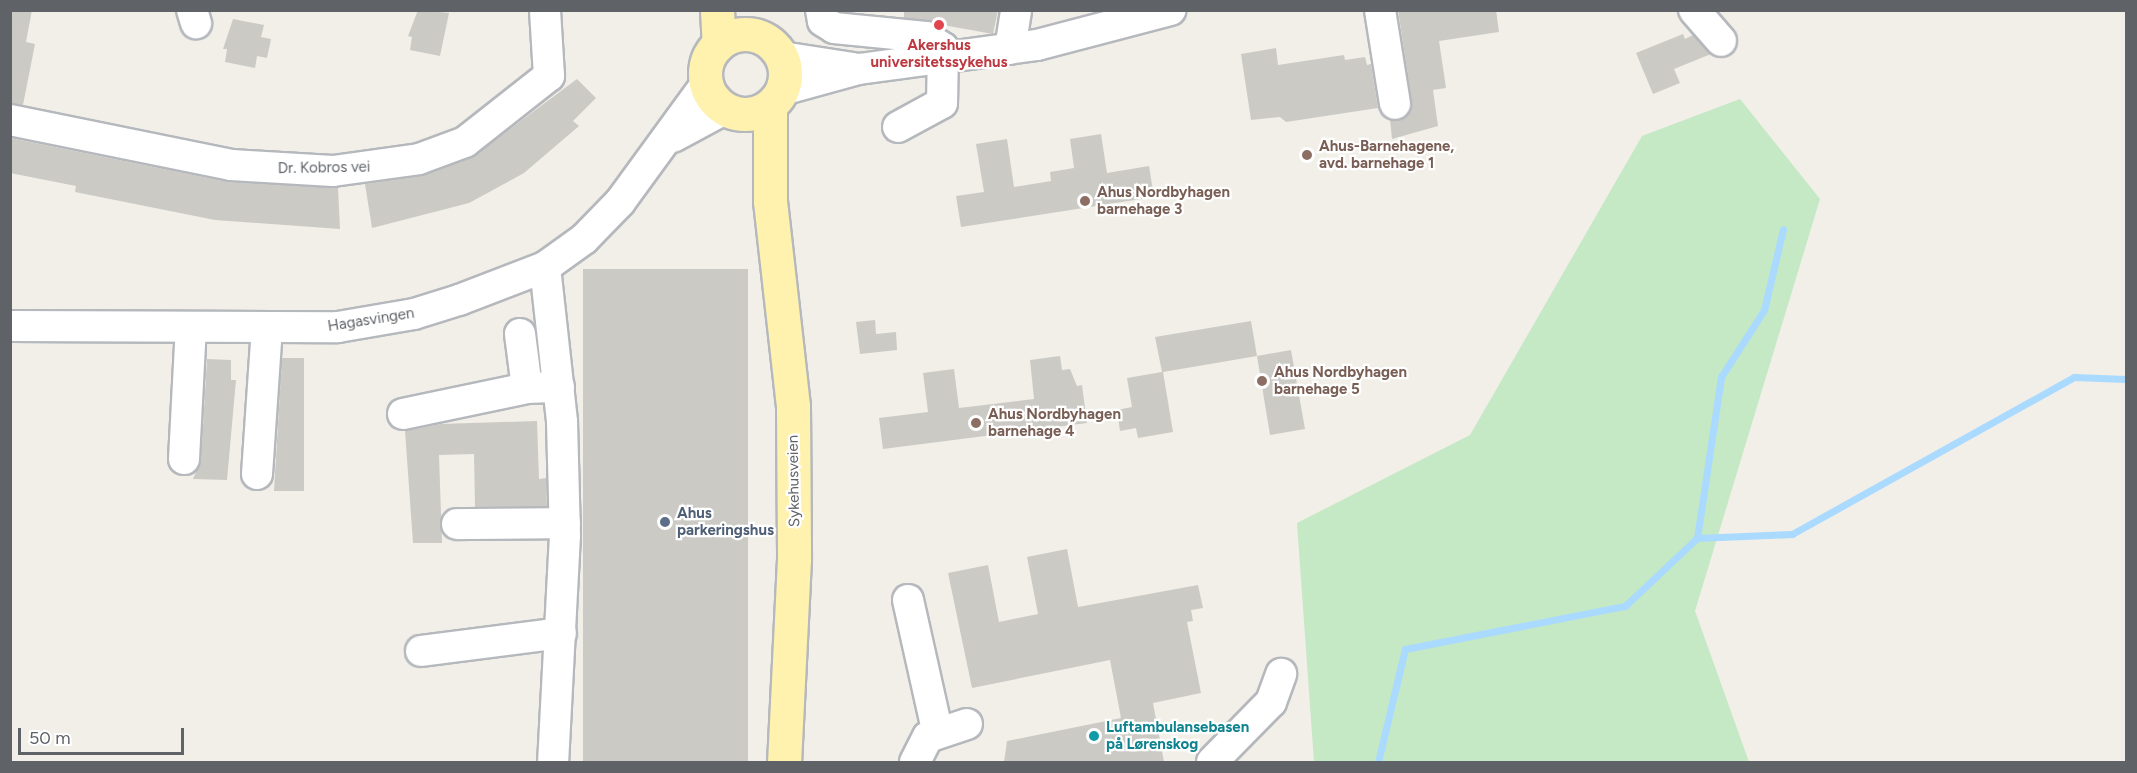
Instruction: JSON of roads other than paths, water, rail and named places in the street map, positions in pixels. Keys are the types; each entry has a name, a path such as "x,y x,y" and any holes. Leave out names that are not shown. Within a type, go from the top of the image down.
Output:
{"main road":[{"path":"717,10 719,44"},
{"path":"746,22 771,42 782,57 786,74 776,98 753,114 722,102 706,66 719,44 735,35 746,22"},
{"name":"Sykehusveien","path":"776,98 770,201 793,407 794,558 784,762"},
{"name":"Sykehusveien","path":"722,102 770,201"}],"street":[{"name":"Dr. Kobros vei","path":"10,120 254,167 333,171 418,159 465,142 549,76 545,10"},
{"path":"821,10 823,21 834,28 936,41 944,60 942,104 897,127"},
{"path":"1010,49 1016,10"},
{"path":"776,98 859,69 944,60 1010,49 1109,20 1170,10"},
{"path":"1380,10 1395,104"},
{"path":"1694,10 1721,41"},
{"path":"782,57 859,69"},
{"name":"Hagasvingen","path":"10,326 338,327 414,314 545,267 596,229 668,140 722,102"},
{"path":"545,267 559,387 565,523 553,762"},
{"path":"184,459 191,327"},
{"path":"257,474 267,328"},
{"path":"520,334 527,388"},
{"path":"403,414 527,388 559,387"},
{"path":"457,524 565,523"},
{"path":"909,600 937,730"},
{"path":"421,651 561,633"},
{"path":"1212,762 1271,702 1281,674"},
{"path":"915,762 917,752 937,730 967,724"}],"waterway":[{"path":"1697,538 1721,377 1764,310 1783,229"},
{"path":"1378,762 1405,649 1625,606 1697,538 1792,534 2074,377 2126,379"}],"place":[{"name":"Akershus universitetssykehus","path":"939,25"},
{"name":"Ahus-Barnehagene, avd. barnehage 1","path":"1307,155"},
{"name":"Ahus Nordbyhagen barnehage 3","path":"1085,201"},
{"name":"Ahus Nordbyhagen barnehage 5","path":"1262,381"},
{"name":"Ahus Nordbyhagen barnehage 4","path":"976,423"},
{"name":"Ahus parkeringshus","path":"665,522"},
{"name":"Luftambulansebasen på Lørenskog","path":"1094,736"}]}
